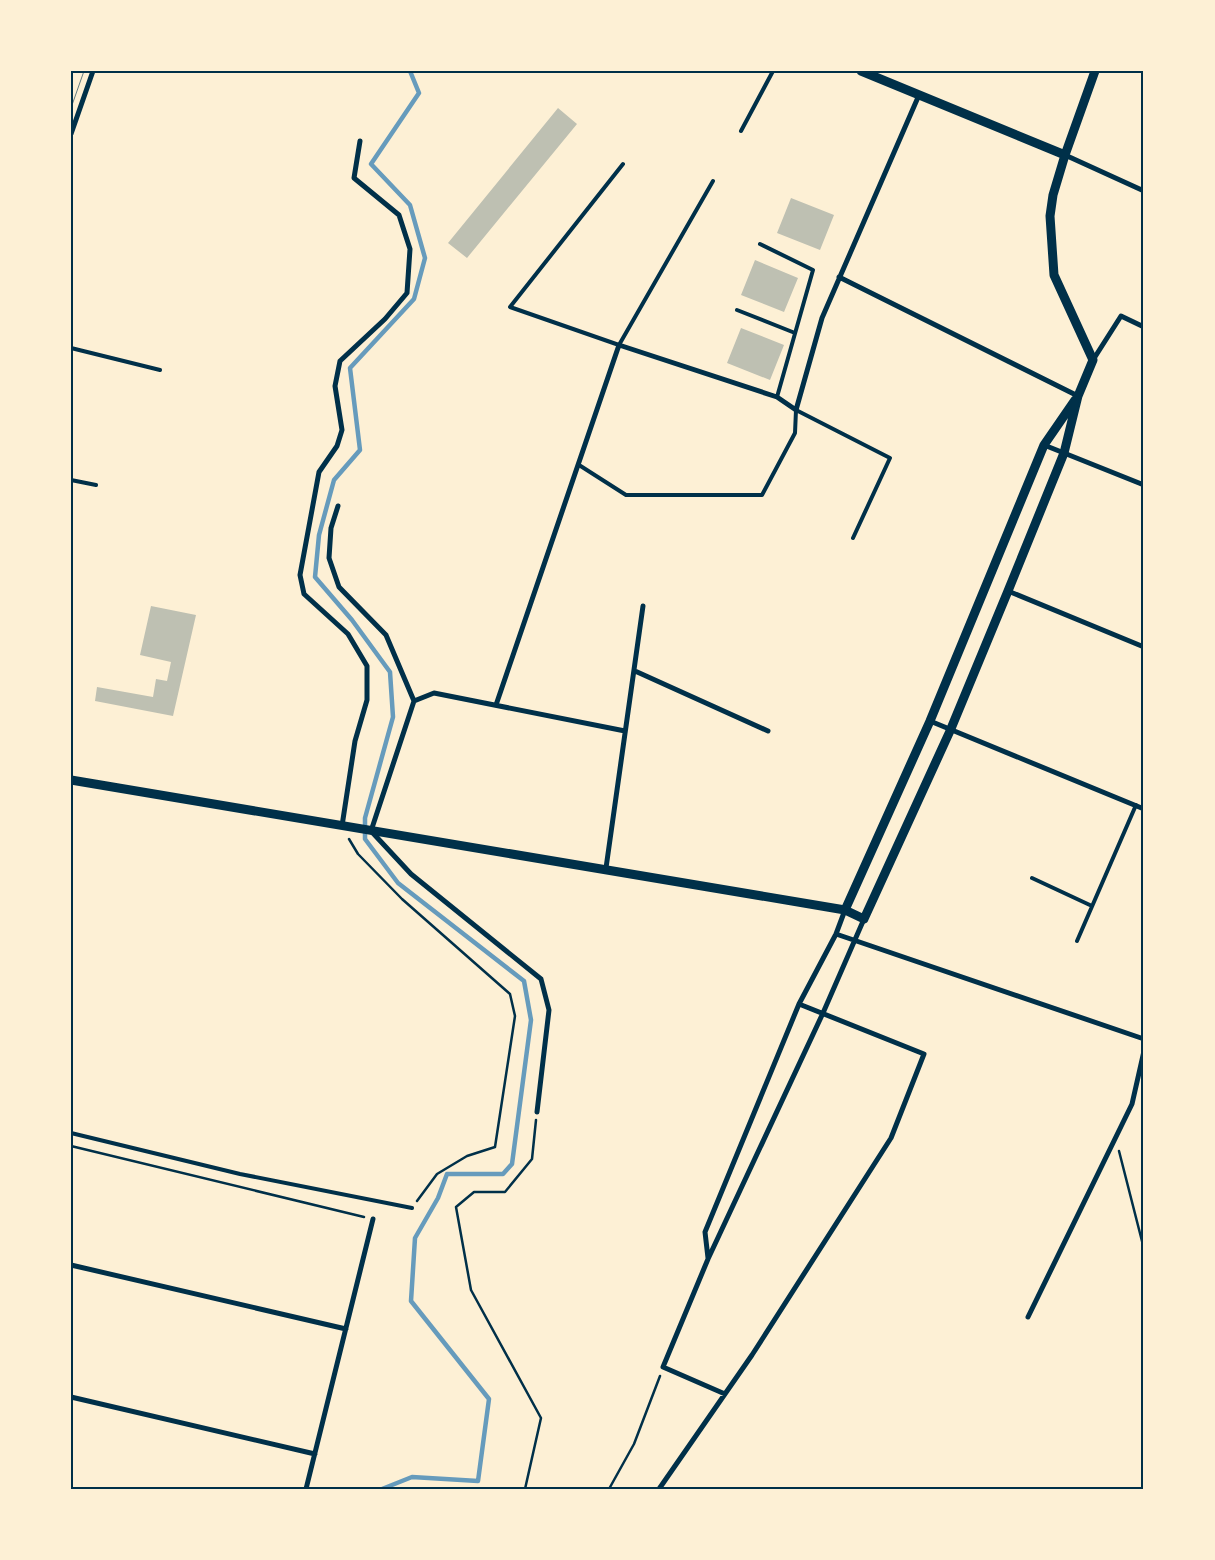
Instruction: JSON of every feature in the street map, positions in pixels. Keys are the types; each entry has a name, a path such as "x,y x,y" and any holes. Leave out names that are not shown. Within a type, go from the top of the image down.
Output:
{"street":[{"path":"71,134 93,71"},
{"path":"861,71 1065,155 1144,191"},
{"path":"1093,360 1054,274 1050,216 1053,195 1065,155 1096,71"},
{"path":"496,705 619,345 777,397 796,410 822,318 919,95"},
{"path":"342,826 355,741 367,700 367,666 348,634 304,594 300,575 319,472 337,446 342,430 335,386 340,361 385,319 407,293 410,249 399,216 362,188 354,178 360,141"},
{"path":"839,277 1078,396"},
{"path":"725,1394 663,1367 708,1259 823,1014 854,940 950,731 1064,453 1078,396 1093,360 1121,316 1144,327"},
{"path":"708,1259 705,1232 799,1004 836,934 845,910 930,722 1044,445 1078,396"},
{"path":"1044,445 1144,485"},
{"path":"338,506 330,528 329,558 339,587 386,636 414,700 370,830"},
{"path":"1008,591 1144,647"},
{"path":"606,868 643,606"},
{"path":"634,671 768,732"},
{"path":"414,700 434,694 625,731"},
{"path":"930,722 1144,809"},
{"path":"71,780 606,868 845,910 864,919"},
{"path":"370,830 411,874 541,979 549,1010 537,1112"},
{"path":"836,934 1144,1039"},
{"path":"659,1489 725,1394 890,1138 924,1054 799,1004"},
{"path":"1028,1317 1132,1104 1144,1051"},
{"path":"306,1489 373,1219"},
{"path":"71,1265 346,1329"},
{"path":"71,1397 315,1454"}],"lane":[{"path":"741,131 773,71"},
{"path":"623,164 510,307 619,345 713,182"},
{"path":"760,244 813,270 777,397"},
{"path":"737,310 795,333"},
{"path":"71,348 160,370"},
{"path":"579,465 626,495 762,495 795,432 796,410 890,458 853,538"},
{"path":"71,480 96,486"},
{"path":"1077,941 1136,806"},
{"path":"1032,878 1092,906"},
{"path":"71,1133 240,1174 412,1208"}],"path":[{"path":"342,826 358,854 402,899 510,994 515,1016 495,1147 467,1156 437,1174 412,1208"},
{"path":"525,1489 541,1418 471,1290 456,1207 474,1192 505,1192 532,1159 537,1112"},
{"path":"1115,1138 1144,1249"},
{"path":"71,1146 373,1219"},
{"path":"609,1489 634,1444 663,1367"}],"building":[{"path":"558,108 577,124 467,258 448,243"},
{"path":"791,198 834,215 820,250 777,233"},
{"path":"755,260 798,278 784,312 741,295"},
{"path":"741,328 784,345 770,380 727,363"},
{"path":"151,606 196,615 173,716 95,701 97,687 153,697 156,679 167,681 171,662 140,655"}],"waterway":[{"path":"382,1489 412,1477 478,1481 489,1399 411,1301 415,1238 438,1198 447,1174 503,1174 512,1164 531,1020 524,981 398,883 365,839 365,818 393,717 390,672 352,620 315,577 319,535 334,480 360,450 350,368 414,299 425,258 410,205 371,164 419,93 410,71"}],"tram line":[{"path":"71,108 84,71"}]}
